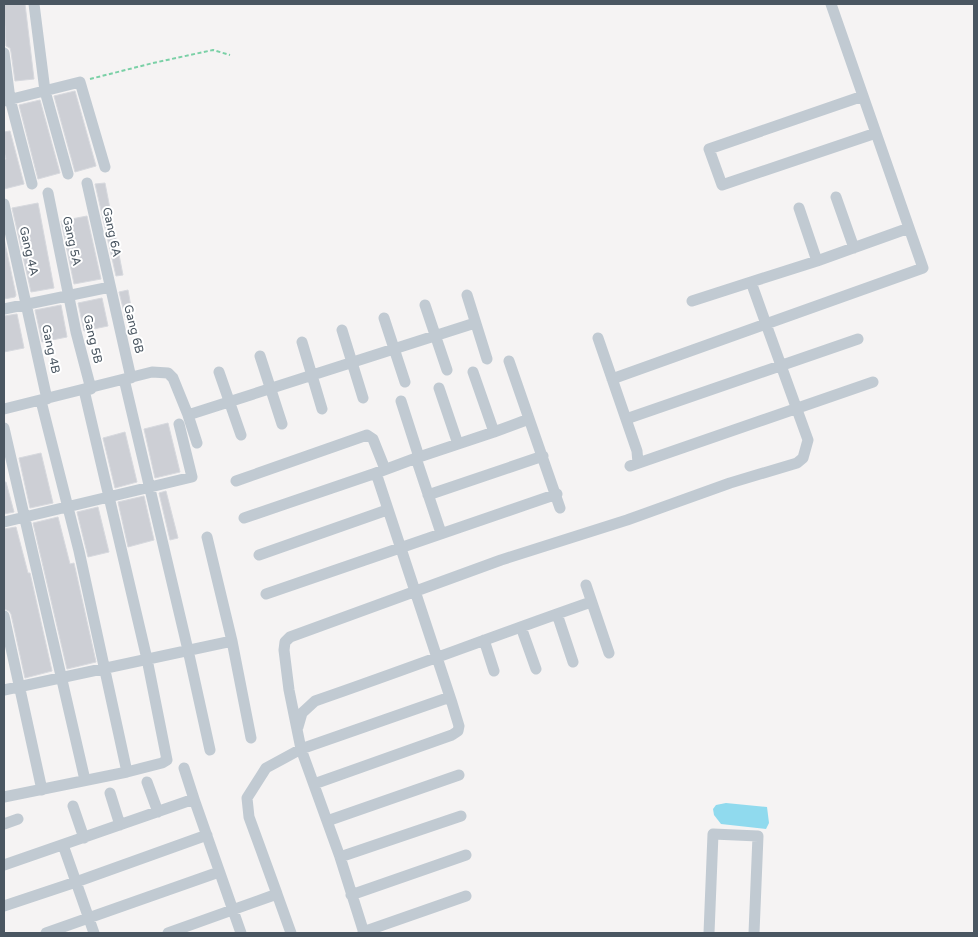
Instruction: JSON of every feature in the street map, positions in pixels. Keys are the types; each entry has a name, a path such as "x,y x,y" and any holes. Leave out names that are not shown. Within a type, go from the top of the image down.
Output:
{"street":[{"path":"34,4 45,91 68,174"},
{"path":"612,379 923,268 831,4"},
{"path":"4,53 7,100 32,184"},
{"path":"7,100 80,82 106,167"},
{"path":"863,96 709,149 722,185 876,133"},
{"name":"Gang 6A","path":"87,183 110,287"},
{"name":"Gang 5A","path":"48,193 69,295"},
{"path":"836,197 854,248"},
{"name":"Gang 4A","path":"4,204 27,304"},
{"path":"799,208 817,262"},
{"path":"692,301 817,262 909,228"},
{"path":"466,896 364,932 340,857 301,749 289,690 284,650 285,642 290,637 501,560 628,520 730,484 797,463 803,458 808,440 751,282"},
{"path":"4,309 110,287"},
{"name":"Gang 6B","path":"110,287 150,487 210,750"},
{"name":"Gang 5B","path":"69,295 109,497 147,659 167,760 128,772"},
{"path":"468,295 487,359"},
{"name":"Gang 4B","path":"27,304 44,400 67,507 79,551 128,772"},
{"path":"425,305 447,370"},
{"path":"384,318 405,382"},
{"path":"188,415 475,323"},
{"path":"342,330 363,398"},
{"path":"598,338 637,451 634,465 873,382"},
{"path":"626,419 858,339"},
{"path":"302,342 322,409"},
{"path":"260,356 282,424"},
{"path":"508,361 557,494 560,508"},
{"path":"4,407 44,400 152,372 168,373 173,378 197,443"},
{"path":"219,372 241,435"},
{"path":"473,372 494,432"},
{"path":"439,388 458,444"},
{"path":"401,401 441,533"},
{"path":"244,518 529,419"},
{"path":"4,522 192,477 179,424"},
{"path":"4,428 85,780"},
{"path":"236,481 367,435 373,439 388,510 459,726 458,731 452,735 314,784"},
{"path":"428,494 543,456"},
{"path":"266,594 557,494"},
{"path":"259,555 388,510"},
{"path":"207,537 232,641 251,738"},
{"path":"586,585 609,653"},
{"path":"297,728 302,713 315,701 437,659 484,640 592,602"},
{"path":"557,614 573,662"},
{"path":"4,616 42,790"},
{"path":"521,627 536,668"},
{"path":"484,640 494,671"},
{"path":"4,690 232,641"},
{"path":"291,933 249,817 247,798 266,768 301,749 450,697"},
{"path":"184,768 242,933"},
{"path":"4,797 128,772"},
{"path":"327,820 459,775"},
{"path":"147,782 158,812"},
{"path":"110,793 120,825"},
{"path":"4,866 194,799"},
{"path":"73,806 84,838"},
{"path":"340,857 461,816"},
{"path":"4,824 18,819"},
{"path":"709,933 713,834 758,836 754,933"},
{"path":"4,906 207,835"},
{"path":"63,845 94,933"},
{"path":"351,895 466,855"},
{"path":"46,933 219,872"},
{"path":"168,933 277,894"}],"path":[{"path":"80,82 213,50 230,55"}],"water":[{"path":"726,803 767,807 769,823 766,829 721,824 714,815 713,809 716,805"}],"building":[{"path":"4,4 25,4 34,79 15,81 10,48 6,46"},
{"path":"75,91 96,166 75,172 54,96"},
{"path":"40,100 60,173 38,179 19,105"},
{"path":"10,131 24,184 4,189 4,160 6,159 4,132"},
{"path":"105,183 123,275 116,276 95,184"},
{"path":"38,203 54,288 31,292 12,208"},
{"path":"87,216 101,279 74,284 61,221"},
{"path":"4,238 16,295 15,297 4,299"},
{"path":"128,290 133,318 126,320 119,292"},
{"path":"102,298 108,326 84,331 78,303"},
{"path":"61,305 67,337 42,342 35,310"},
{"path":"17,314 24,348 4,352 4,316"},
{"path":"168,423 180,472 155,478 144,429"},
{"path":"125,432 137,482 115,488 103,438"},
{"path":"41,453 53,503 30,508 19,458"},
{"path":"4,482 6,482 14,512 4,514"},
{"path":"166,491 178,538 170,540 159,493"},
{"path":"144,496 154,540 128,547 118,502"},
{"path":"98,507 109,552 88,557 77,512"},
{"path":"58,517 70,564 74,563 96,662 67,669 33,523"},
{"path":"16,527 28,573 30,573 52,671 25,678 11,614 4,609 4,529"}]}
